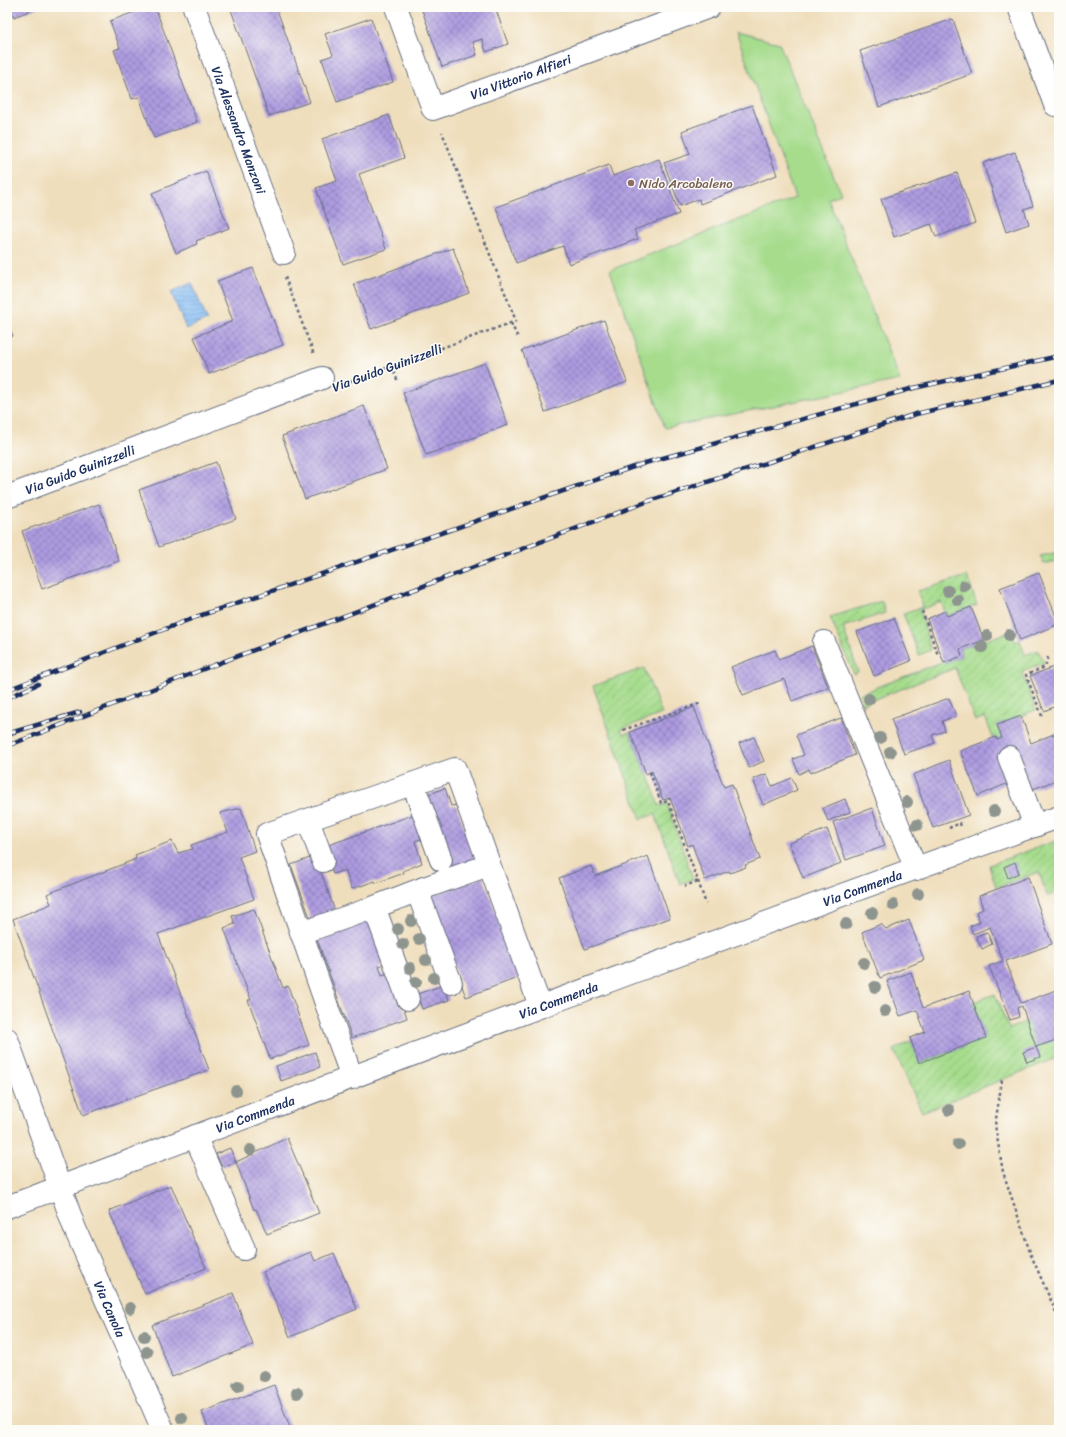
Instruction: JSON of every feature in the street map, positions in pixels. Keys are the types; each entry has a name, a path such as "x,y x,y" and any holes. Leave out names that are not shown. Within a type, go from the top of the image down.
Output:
{"street":[{"name":"Via Alessandro Manzoni","path":"194,7 284,253"},
{"path":"396,7 433,108"},
{"name":"Via Vittorio Alfieri","path":"433,108 709,7"},
{"path":"1019,7 1057,104"},
{"name":"Via Guido Guinizzelli","path":"7,497 322,378"},
{"path":"824,642 916,869"},
{"path":"1009,757 1035,826"},
{"path":"352,1078 267,834 454,769 540,1006"},
{"path":"413,784 441,860"},
{"name":"Via Commenda","path":"7,1207 540,1006 1059,817"},
{"path":"308,820 323,861"},
{"path":"301,933 489,865"},
{"path":"424,888 420,898 451,983"},
{"path":"367,910 377,915 408,999"},
{"path":"7,1039 60,1188"},
{"path":"195,1136 244,1249"},
{"name":"Via Canola","path":"60,1188 75,1229 163,1430"}],"path":[{"path":"433,108 516,321 511,323 518,338"},
{"path":"284,253 283,271 322,378"},
{"name":"Via Guido Guinizzelli","path":"322,378 326,390 511,323"},
{"path":"392,366 398,382"},
{"path":"922,611 938,655"},
{"path":"1042,716 1026,675 1045,667 1048,657"},
{"path":"623,730 701,703"},
{"path":"650,772 661,803 668,801 706,904"},
{"path":"947,829 960,823 962,831"},
{"path":"685,886 698,881"},
{"path":"1002,1080 995,1125 1003,1172 1031,1255 1059,1319"}],"green space":[{"path":"736,32 779,43 841,194 828,199 900,380 665,428 610,270 795,198"},
{"path":"1059,552 1059,560 1044,564 1040,556"},
{"path":"967,576 977,605 947,616 941,602 920,610 931,650 919,655 903,613 922,607 918,591"},
{"path":"882,601 885,613 843,627 858,672 854,674 830,617"},
{"path":"1012,631 1015,642 1020,640 1025,655 1038,650 1044,663 1022,671 1036,710 997,725 1002,738 997,740 996,737 993,738 985,717 975,721 955,668 863,704 860,694 944,661 944,663 962,656 960,649"},
{"path":"644,668 662,714 621,729 623,734 630,732 646,774 648,773 659,806 667,803 693,879 680,884 655,814 641,819 593,686"},
{"path":"1058,840 1059,892 1047,896 1039,872 996,887 989,865"},
{"path":"995,994 1009,1029 1027,1021 1059,1038 1059,1057 922,1112 894,1050 911,1041 920,1063 986,1038 973,1002"}],"water":[{"path":"192,283 207,320 186,329 171,292"}],"building":[{"path":"10,7 39,7 14,17"},
{"path":"148,7 155,7 197,122 154,138 139,97 132,99 114,50 120,48 110,21"},
{"path":"230,7 276,7 310,102 269,116"},
{"path":"421,7 495,7 508,44 486,52 482,39 473,42 477,55 442,67"},
{"path":"371,18 393,82 337,102 322,59 333,55 325,34"},
{"path":"953,19 972,74 879,107 860,51"},
{"path":"752,105 777,175 700,204 699,199 680,206 664,163 690,154 682,131"},
{"path":"389,115 404,158 359,174 386,249 343,264 316,188 337,181 322,139"},
{"path":"1015,152 1033,206 1024,209 1029,224 1006,232 983,163"},
{"path":"659,159 679,214 634,230 638,239 569,264 563,246 516,263 496,207 609,165 613,176"},
{"path":"206,171 229,228 196,241 197,244 176,253 152,193"},
{"path":"957,173 975,223 936,237 931,224 894,237 881,199"},
{"path":"453,248 469,293 371,329 354,284"},
{"path":"253,268 283,345 209,374 194,337 233,321 217,281"},
{"path":"604,320 627,382 545,412 522,350"},
{"path":"7,322 13,336 7,339"},
{"path":"485,363 508,425 426,455 403,393"},
{"path":"364,406 387,469 305,499 282,436"},
{"path":"216,462 236,519 159,547 139,490"},
{"path":"99,504 119,561 42,589 22,531"},
{"path":"1039,573 1059,624 1020,640 1000,588"},
{"path":"971,607 984,640 960,649 962,656 944,663 927,619 945,611 947,616"},
{"path":"894,618 911,661 874,676 857,632"},
{"path":"812,646 828,687 792,701 784,679 743,695 731,667 775,650 779,659"},
{"path":"1059,665 1059,705 1044,711 1030,676"},
{"path":"949,698 956,716 942,721 945,731 932,735 935,743 904,754 891,719"},
{"path":"694,707 724,787 732,784 760,859 745,865 746,867 730,873 729,871 705,880 692,844 688,846 670,798 663,800 652,771 646,774 630,732"},
{"path":"1021,716 1031,743 1059,732 1059,779 1028,791 1013,781 978,796 960,751 996,737 997,740 1002,738 997,725"},
{"path":"841,718 855,755 810,773 809,769 799,774 793,759 804,755 796,735"},
{"path":"754,737 764,761 749,768 739,743"},
{"path":"949,760 969,815 933,828 913,775"},
{"path":"767,774 772,786 792,778 797,790 763,805 753,779"},
{"path":"445,788 451,806 456,805 476,860 452,869 426,795"},
{"path":"845,799 850,812 828,821 823,808"},
{"path":"241,808 255,851 239,857 254,899 158,934 209,1070 83,1115 13,919 51,904 47,894 136,859 135,855 172,841 178,853 193,849 191,845 228,832 220,813"},
{"path":"872,808 885,846 846,860 833,822"},
{"path":"418,813 427,837 415,841 422,863 403,871 404,873 376,883 375,881 352,889 345,870 333,874 323,847"},
{"path":"827,829 841,863 803,878 789,843"},
{"path":"315,856 335,911 311,920 291,865"},
{"path":"648,856 670,918 585,949 559,878 591,866 595,876"},
{"path":"1015,862 1019,873 1008,878 1004,867"},
{"path":"483,877 520,977 466,997 429,897"},
{"path":"1028,877 1052,944 1006,961 1021,1003 1059,989 1059,1039 1036,1047 1022,1006 1017,1008 1019,1017 1010,1020 989,966 1003,961 990,927 973,934 970,926 980,922 976,912 983,909 979,896"},
{"path":"254,909 283,988 288,986 309,1045 270,1059 248,1000 251,1000 224,928 235,924 232,916"},
{"path":"370,917 386,963 379,966 382,975 391,972 407,1018 352,1038 316,936"},
{"path":"909,920 924,960 880,978 862,932 881,924 886,929"},
{"path":"987,932 992,944 982,949 976,936"},
{"path":"911,972 923,1008 969,991 986,1038 919,1063 910,1038 925,1032 917,1010 900,1016 887,981"},
{"path":"444,985 449,1000 422,1009 417,994"},
{"path":"1036,1047 1040,1057 1027,1062 1023,1052"},
{"path":"315,1052 320,1067 281,1081 276,1066"},
{"path":"287,1138 319,1213 267,1234 256,1209 254,1210 236,1162"},
{"path":"230,1148 236,1162 222,1167 216,1154"},
{"path":"171,1185 206,1268 145,1294 109,1211"},
{"path":"311,1252 315,1261 334,1253 357,1309 290,1337 263,1272"},
{"path":"233,1293 253,1345 172,1377 152,1325"},
{"path":"274,1385 291,1430 209,1430 202,1412"}],"railway":[{"path":"7,690 196,617 645,463 914,388 1059,356"},
{"path":"7,746 214,665 649,501 916,414 1059,380"},
{"path":"7,698 38,684"},
{"path":"7,734 80,712"}],"place":[{"name":"Nido Arcobaleno","path":"631,183"}]}
